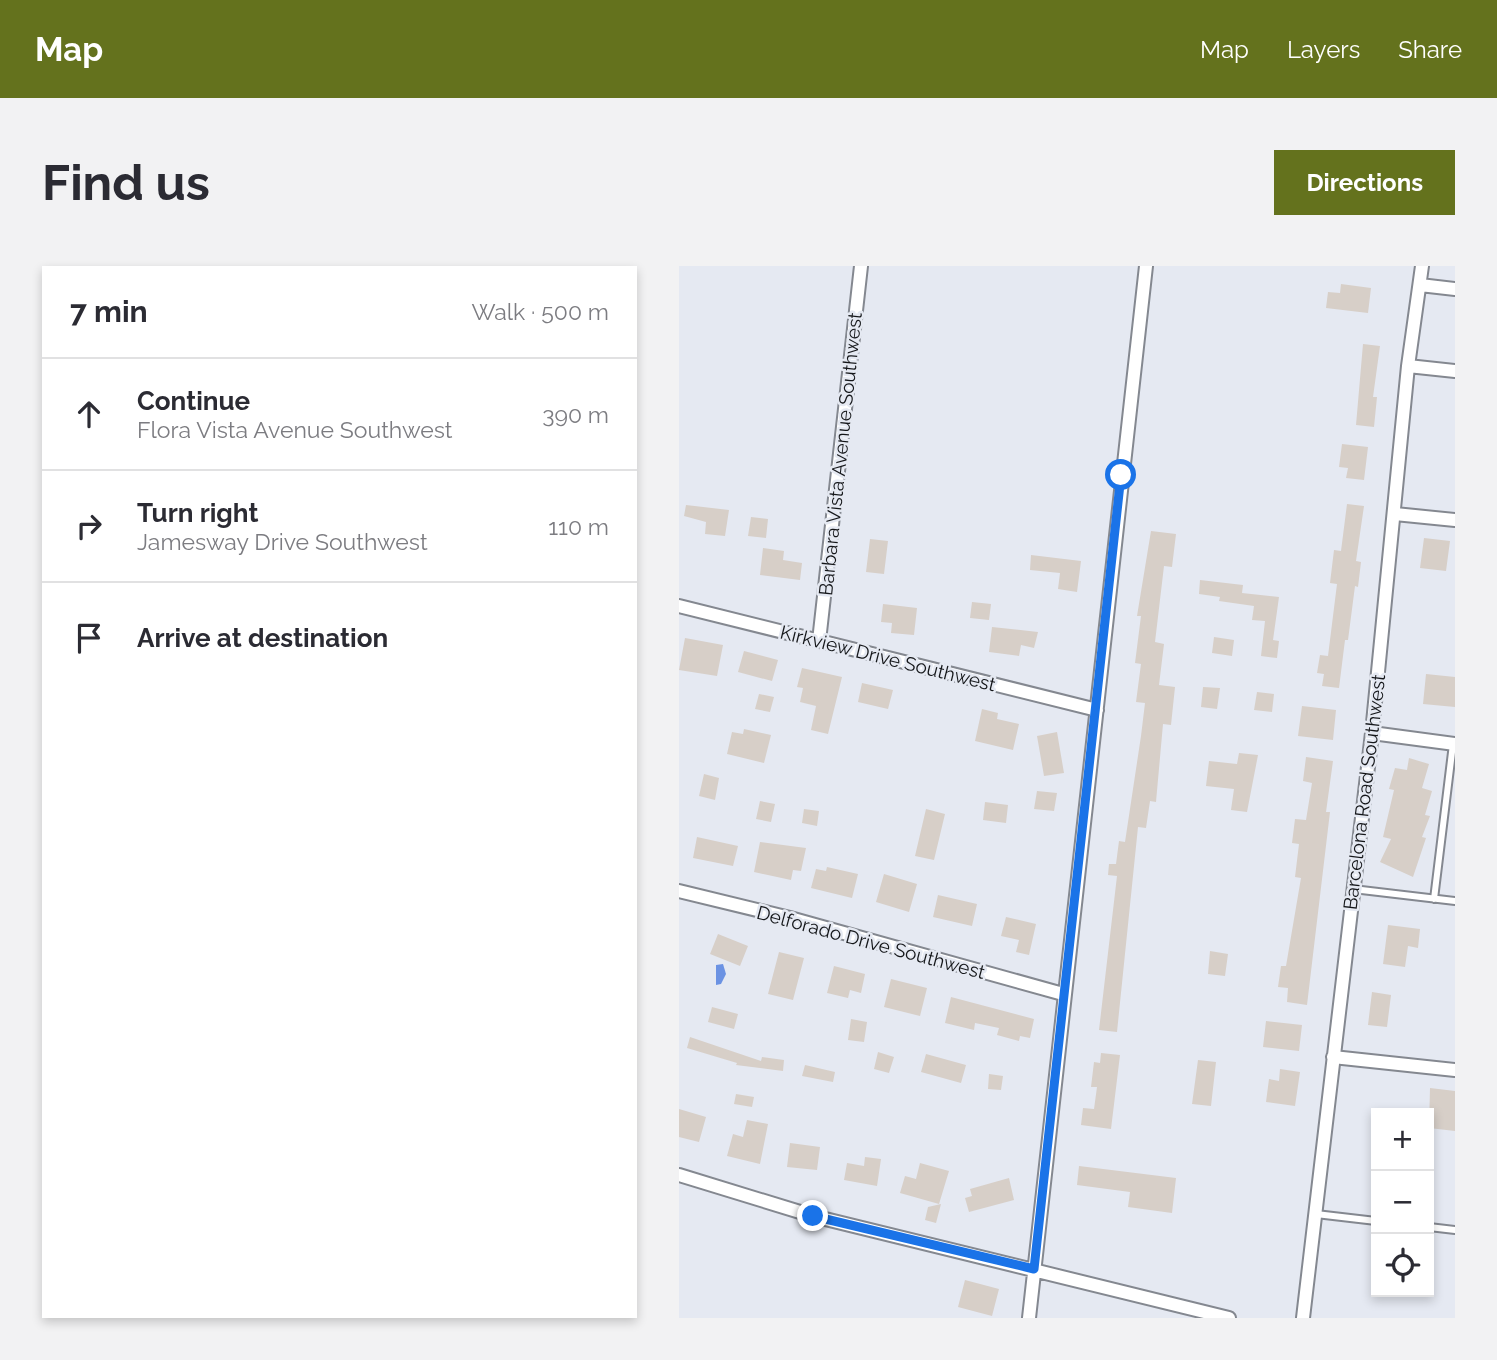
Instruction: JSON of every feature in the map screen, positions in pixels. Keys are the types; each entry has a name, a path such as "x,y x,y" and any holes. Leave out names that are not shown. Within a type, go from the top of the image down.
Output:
{"street":[{"name":"Barbara Vista Avenue Southwest","path":"819,641 861,266"},
{"path":"1029,1318 1146,266"},
{"name":"Barcelona Road Southwest","path":"1303,1318 1372,733 1408,366 1422,266"},
{"path":"1420,285 1455,289"},
{"path":"1408,366 1455,371"},
{"path":"1395,514 1455,520"},
{"name":"Kirkview Drive Southwest","path":"679,606 1097,710"},
{"path":"1372,733 1454,744"},
{"name":"Delforado Drive Southwest","path":"679,891 790,918 1063,994"},
{"path":"1333,1057 1455,1070"},
{"path":"679,1175 813,1216 1229,1318"}],"lane":[{"path":"1434,899 1454,744"},
{"path":"1353,889 1455,901"},
{"path":"1315,1214 1371,1220"},
{"path":"1434,1228 1455,1230"}],"water":[{"path":"723,964 726,974 721,984 716,985 716,965"}],"building":[{"path":"1341,284 1371,288 1368,313 1326,308 1328,292 1340,293"},
{"path":"1363,344 1380,346 1373,397 1377,397 1374,427 1356,425"},
{"path":"1342,444 1368,447 1364,480 1346,478 1348,468 1339,467"},
{"path":"1347,504 1364,506 1356,561 1361,562 1358,587 1355,586 1339,688 1322,686 1324,674 1317,673 1320,655 1328,656 1337,584 1330,583 1334,550 1341,551"},
{"path":"686,505 729,510 725,536 705,534 706,522 684,516"},
{"path":"751,517 768,519 766,538 748,536"},
{"path":"1151,531 1176,534 1172,567 1164,566 1155,642 1164,644 1159,685 1175,687 1171,725 1163,724 1156,802 1150,801 1146,828 1138,827 1117,1032 1099,1030 1117,876 1108,875 1109,864 1116,864 1119,841 1125,842 1141,736 1145,703 1136,702 1141,664 1135,663 1141,616 1137,616"},
{"path":"1424,538 1450,541 1446,571 1420,568"},
{"path":"870,539 888,541 884,574 866,572"},
{"path":"763,548 784,551 783,560 802,563 800,580 760,575"},
{"path":"1031,555 1081,561 1077,592 1058,589 1060,573 1030,570"},
{"path":"1200,580 1243,585 1242,593 1279,597 1273,640 1279,641 1277,658 1261,656 1265,621 1252,620 1254,606 1219,601 1220,597 1199,594"},
{"path":"972,602 991,604 989,620 970,618"},
{"path":"883,604 917,608 914,635 891,633 892,623 881,622"},
{"path":"992,627 1038,632 1034,648 1021,645 1019,656 989,652"},
{"path":"1214,637 1234,640 1232,656 1212,653"},
{"path":"685,638 723,645 717,676 679,670"},
{"path":"744,651 778,660 772,681 738,672"},
{"path":"802,668 842,677 828,734 811,730 816,706 800,702 803,688 797,687"},
{"path":"1426,674 1455,677 1455,707 1423,704"},
{"path":"862,683 893,690 888,709 858,702"},
{"path":"1203,687 1220,688 1217,709 1201,707"},
{"path":"1257,692 1274,694 1272,712 1254,710"},
{"path":"759,694 774,697 770,712 755,709"},
{"path":"1302,706 1336,710 1333,740 1298,736"},
{"path":"982,709 998,713 997,719 1019,724 1013,750 975,741"},
{"path":"744,729 771,735 764,763 727,754 732,732 743,734"},
{"path":"1057,732 1064,773 1044,776 1037,736"},
{"path":"1239,753 1258,755 1247,812 1231,810 1234,789 1206,786 1209,761 1237,764"},
{"path":"1306,757 1333,761 1326,812 1330,812 1307,1005 1287,1002 1288,988 1278,987 1281,966 1286,966 1301,878 1295,877 1299,844 1292,843 1295,819 1306,820 1312,783 1303,781"},
{"path":"1409,758 1429,764 1422,788 1432,791 1425,815 1430,816 1422,837 1426,838 1413,877 1380,862 1391,839 1383,837 1394,790 1389,789 1395,768 1407,770"},
{"path":"704,774 719,778 715,800 699,796"},
{"path":"1037,791 1057,793 1054,811 1034,809"},
{"path":"760,801 775,804 771,822 756,819"},
{"path":"985,802 1008,805 1006,823 983,820"},
{"path":"804,809 819,811 817,826 802,823"},
{"path":"926,809 945,814 934,860 915,856"},
{"path":"697,837 738,846 733,866 693,858"},
{"path":"760,842 806,848 801,871 793,870 791,880 754,872"},
{"path":"827,867 858,874 852,898 811,888 816,869 826,871"},
{"path":"884,874 917,884 909,912 876,902"},
{"path":"938,895 977,904 972,926 933,917"},
{"path":"1006,917 1036,924 1029,955 1016,952 1019,940 1001,936"},
{"path":"1388,925 1420,929 1418,948 1408,946 1405,967 1383,964"},
{"path":"718,934 748,946 740,966 710,954"},
{"path":"1210,951 1228,954 1225,976 1208,974"},
{"path":"779,952 804,958 793,1000 768,994"},
{"path":"834,966 865,974 861,993 850,990 848,998 827,993"},
{"path":"891,979 927,988 920,1016 884,1007"},
{"path":"1372,992 1391,995 1387,1027 1368,1025"},
{"path":"951,997 1034,1019 1030,1038 1020,1036 1019,1041 997,1035 999,1028 975,1023 974,1030 945,1023"},
{"path":"712,1007 738,1014 734,1029 708,1022"},
{"path":"851,1019 867,1022 864,1042 848,1040"},
{"path":"1266,1021 1302,1025 1299,1051 1263,1047"},
{"path":"690,1037 761,1061 762,1057 784,1060 783,1071 736,1065 737,1063 687,1048"},
{"path":"878,1052 894,1057 889,1073 874,1069"},
{"path":"1101,1053 1120,1055 1111,1129 1081,1125 1083,1108 1094,1109 1097,1087 1091,1087 1094,1062 1100,1063"},
{"path":"926,1054 966,1065 961,1083 921,1072"},
{"path":"1198,1060 1216,1062 1211,1106 1192,1104"},
{"path":"805,1065 835,1072 833,1082 802,1076"},
{"path":"1280,1069 1300,1072 1295,1106 1266,1102 1269,1079 1279,1081"},
{"path":"989,1074 1003,1076 1001,1090 988,1089"},
{"path":"1430,1088 1455,1091 1455,1131 1434,1129 1434,1108 1430,1108"},
{"path":"736,1094 754,1097 752,1107 734,1104"},
{"path":"679,1109 706,1117 699,1142 679,1137"},
{"path":"747,1120 768,1124 760,1164 727,1156 733,1134 743,1137"},
{"path":"790,1143 820,1147 817,1170 787,1167"},
{"path":"865,1157 881,1159 877,1186 844,1180 847,1163 864,1166"},
{"path":"920,1163 949,1171 939,1204 900,1193 905,1176 916,1179"},
{"path":"1079,1166 1176,1178 1172,1213 1128,1207 1130,1192 1077,1185"},
{"path":"1009,1178 1014,1200 969,1212 965,1198 972,1196 970,1189"},
{"path":"941,1204 936,1223 925,1220 928,1207"},
{"path":"965,1280 999,1289 992,1316 958,1307"}],"route":[{"path":"813,1216 1034,1269 1121,475"}]}
